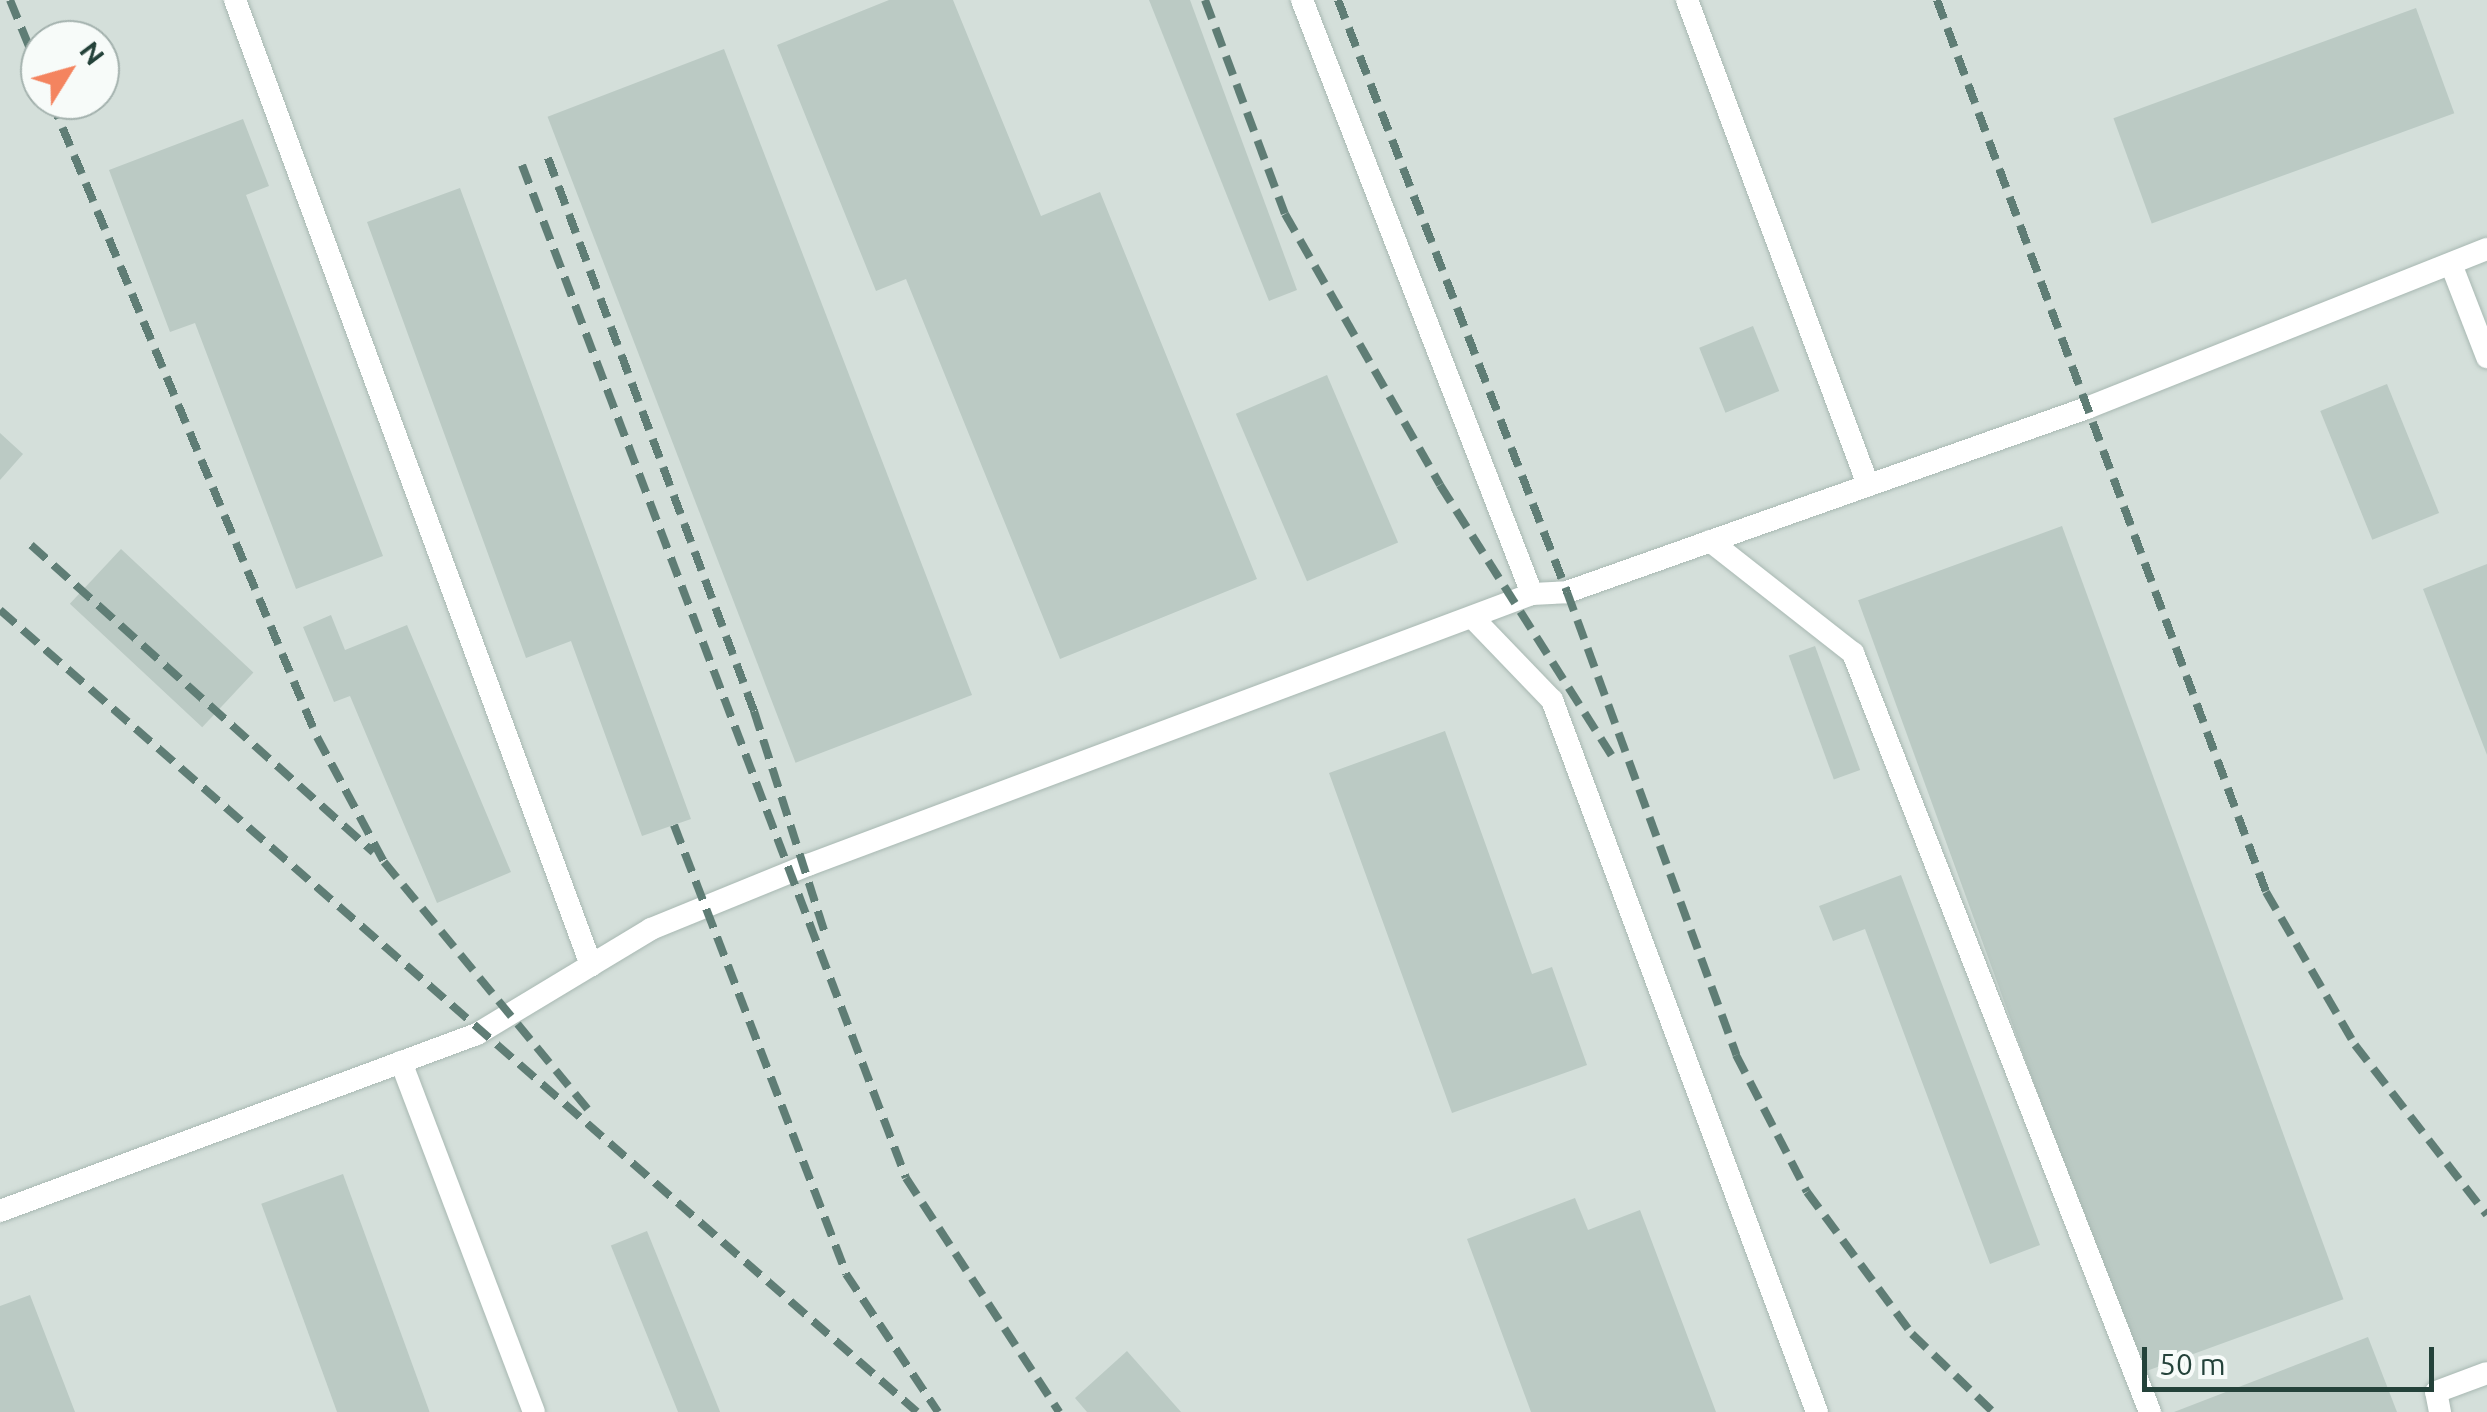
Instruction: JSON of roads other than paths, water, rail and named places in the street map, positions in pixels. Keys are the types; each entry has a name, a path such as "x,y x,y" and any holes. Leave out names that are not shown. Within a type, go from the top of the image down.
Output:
{"lane":[{"path":"236,0 591,965"},
{"path":"1302,0 1532,594"},
{"path":"1687,0 1868,485"},
{"path":"0,1211 478,1034 651,929 808,866 1532,594 1567,592 2088,408 2487,250"},
{"path":"2451,264 2487,357"},
{"path":"1710,541 1853,652 2150,1412"},
{"path":"1472,618 1552,700 1817,1412"},
{"path":"400,1062 534,1412"},
{"path":"2440,1412 2436,1392 2487,1373"}],"railway":[{"path":"10,0 20,24"},
{"path":"1205,0 1285,214 1440,485 1615,761"},
{"path":"1338,0 1567,592 1736,1055 1807,1192 1912,1334 1993,1412"},
{"path":"1937,0 2266,892 2355,1045 2487,1215"},
{"path":"59,120 317,737 384,862 589,1111"},
{"path":"548,158 754,711 826,937"},
{"path":"522,165 906,1178 1059,1412"},
{"path":"31,545 373,852"},
{"path":"0,610 917,1412"},
{"path":"674,825 846,1274 938,1412"}]}
